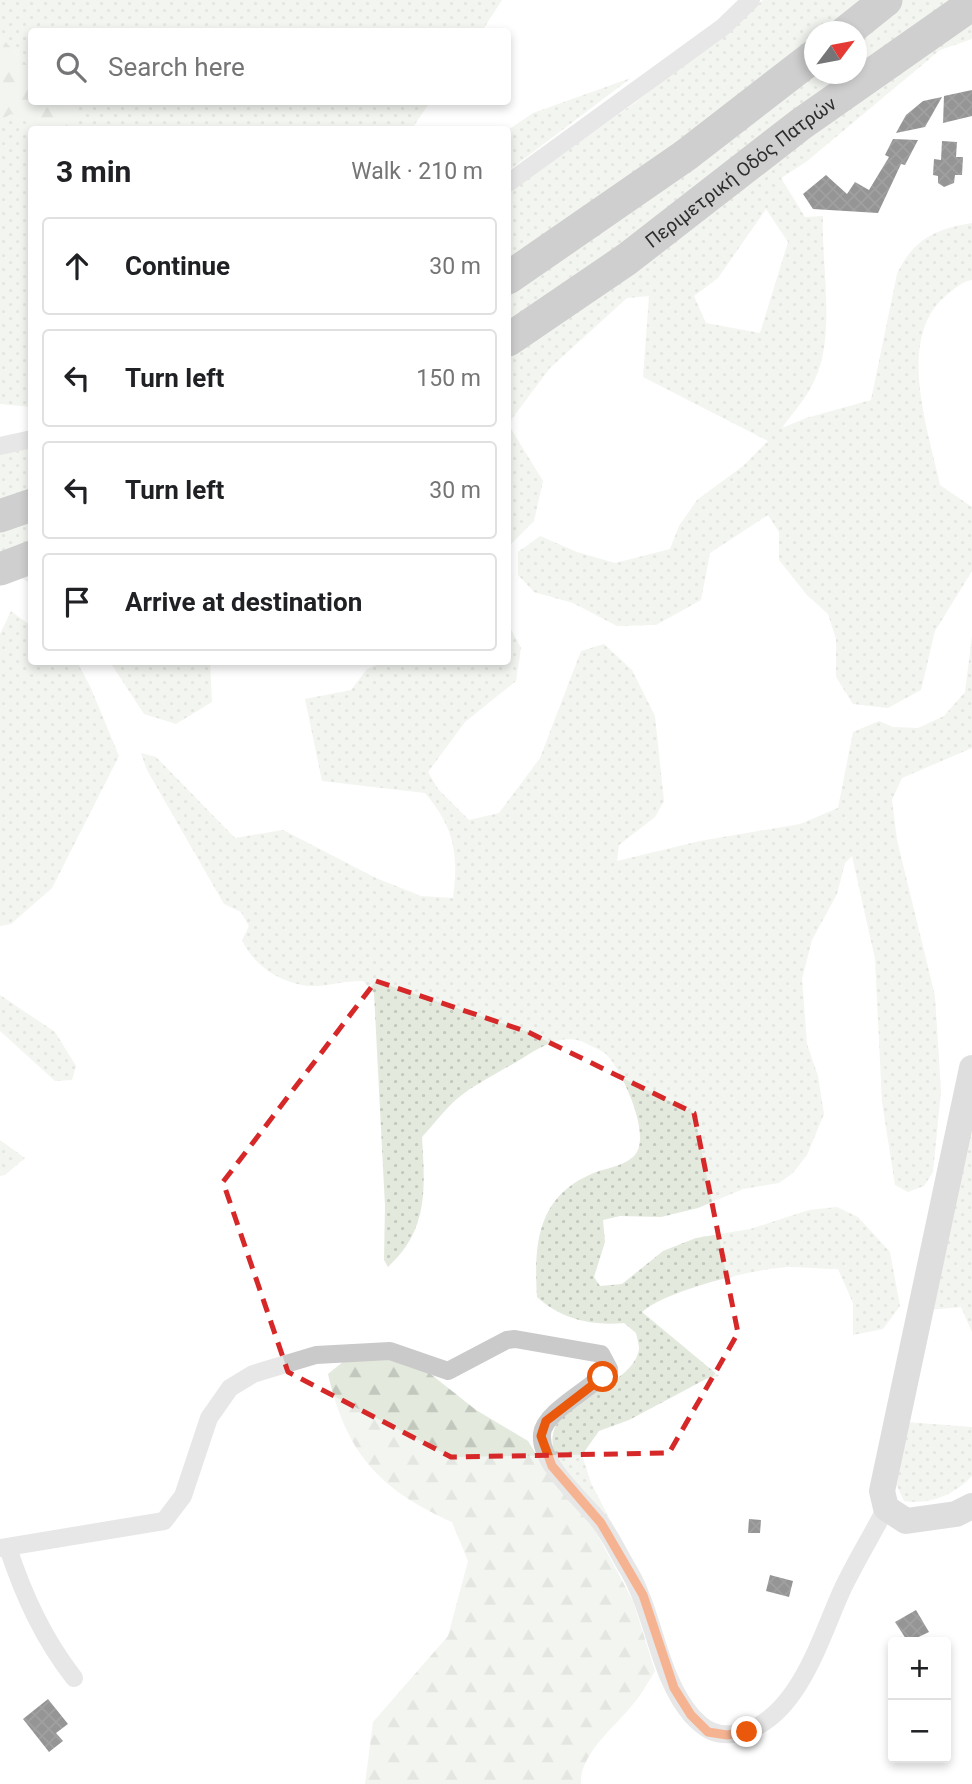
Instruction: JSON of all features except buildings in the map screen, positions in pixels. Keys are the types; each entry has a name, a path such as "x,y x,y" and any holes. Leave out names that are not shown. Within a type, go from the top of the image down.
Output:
{"highway":[{"path":"860,21 886,0"},
{"name":"Περιμετρική Οδός Πατρών","path":"511,338 627,259 802,124 972,4"},
{"path":"511,276 686,155 804,64"},
{"path":"0,516 28,506"},
{"path":"0,569 28,558"}],"street":[{"path":"511,181 723,27 751,0"},
{"path":"0,446 28,440"},
{"path":"75,1678 47,1641 4,1548 164,1521 183,1496 209,1418 230,1388 253,1374 316,1355 390,1351 448,1371 467,1364 507,1340 515,1339 601,1354 609,1368 546,1421 541,1436 552,1466 601,1523 643,1595 674,1688 691,1715 708,1732 727,1735 747,1732 779,1710 809,1669 843,1588 886,1508 882,1490 972,1068"},
{"path":"886,1508 906,1521 926,1521 956,1514 972,1506"}],"highlighted area":[{"path":"376,981 528,1032 694,1113 738,1333 669,1453 451,1457 288,1372 223,1182"}],"green space":[{"path":"0,0 502,0 484,28 28,28 28,66 0,36"},
{"path":"763,0 972,0 972,39 940,50 806,162 781,178 805,217 823,216 826,299 825,342 815,379 782,428 806,418 871,400 897,274 903,262 918,244 927,238 947,229 972,223 972,280 949,293 932,311 923,333 919,357 923,410 940,485 972,507 972,571 935,631 921,690 888,708 853,704 836,677 836,639 828,614 807,595 779,560 779,532 768,515 710,553 701,600 656,625 617,626 573,603 534,592 518,575 518,552 540,536 577,552 615,563 670,549 679,526 697,500 743,466 768,441 643,377 649,296 627,298 550,368 511,420 511,190 636,102","holes":["766,209 788,242 760,333 706,323 694,296 718,278"]},
{"path":"0,36 28,66 28,105 69,105 78,113 74,126 37,126 11,114 0,121"},
{"path":"631,78 511,169 511,128 533,113"},
{"path":"69,105 428,105 414,126 72,126 78,113"},
{"path":"11,114 37,126 28,126 28,407 0,404 0,121"},
{"path":"511,429 543,481 534,521 511,544"},
{"path":"28,449 28,582 0,564 0,455"},
{"path":"11,611 28,624 28,665 79,665 119,756 52,888 11,924 0,926 0,634"},
{"path":"511,630 521,648 516,681 465,722 428,772 438,789 469,820 499,813 540,758 581,651 604,644 632,670 655,716 664,801 655,817 619,845 617,861 700,841 800,824 838,808 853,732 879,721 893,727 918,728 944,716 965,692 972,636 972,748 902,778 892,800 897,840 935,996 941,1091 933,1172 924,1186 908,1192 895,1185 882,1102 875,959 852,856 845,863 837,894 812,940 802,979 807,1044 818,1076 824,1114 807,1155 793,1173 779,1183 743,1189 698,1208 661,1217 620,1216 603,1220 605,1242 594,1277 600,1286 622,1284 663,1251 696,1238 750,1229 809,1210 837,1207 858,1217 890,1252 900,1306 883,1329 853,1335 853,1303 838,1269 788,1267 711,1282 670,1296 642,1312 719,1376 706,1379 629,1420 599,1431 582,1455 591,1483 631,1560 557,1461 552,1440 557,1423 569,1410 619,1377 632,1364 639,1349 636,1333 624,1323 589,1322 556,1311 537,1297 536,1278 542,1226 558,1197 571,1185 589,1175 628,1161 639,1148 640,1136 634,1106 614,1064 603,1052 581,1041 557,1041 541,1047 483,1081 453,1102 422,1137 424,1173 418,1223 401,1253 388,1267 384,1260 385,1206 374,993 363,981 317,986 292,983 274,975 252,956 242,940 249,926 241,912 224,904 147,770 141,753 156,757 235,838 283,830 376,878 421,896 453,898 455,868 452,842 435,805 425,793 322,781 305,699 351,690 367,669 376,665 511,665"},
{"path":"112,665 210,665 212,702 176,724 144,714"},
{"path":"0,995 55,1032 76,1066 72,1080 55,1081 0,1031"},
{"path":"972,1118 972,1332 961,1307 928,1310"},
{"path":"0,1140 25,1158 5,1175 0,1176"},
{"path":"389,1355 428,1372 476,1410 528,1441 550,1477 595,1530 633,1601 655,1671 637,1699 592,1751 582,1773 581,1784 365,1784 373,1722 448,1636 468,1561 452,1522 404,1496 369,1465 356,1446 335,1401 328,1374 344,1361"},
{"path":"906,1422 972,1427 972,1476 941,1497 904,1501 897,1486"}],"route":[{"path":"603,1377 546,1421 541,1436 552,1466 601,1523 643,1595 674,1688 691,1715 708,1732 727,1735 747,1732"}]}
